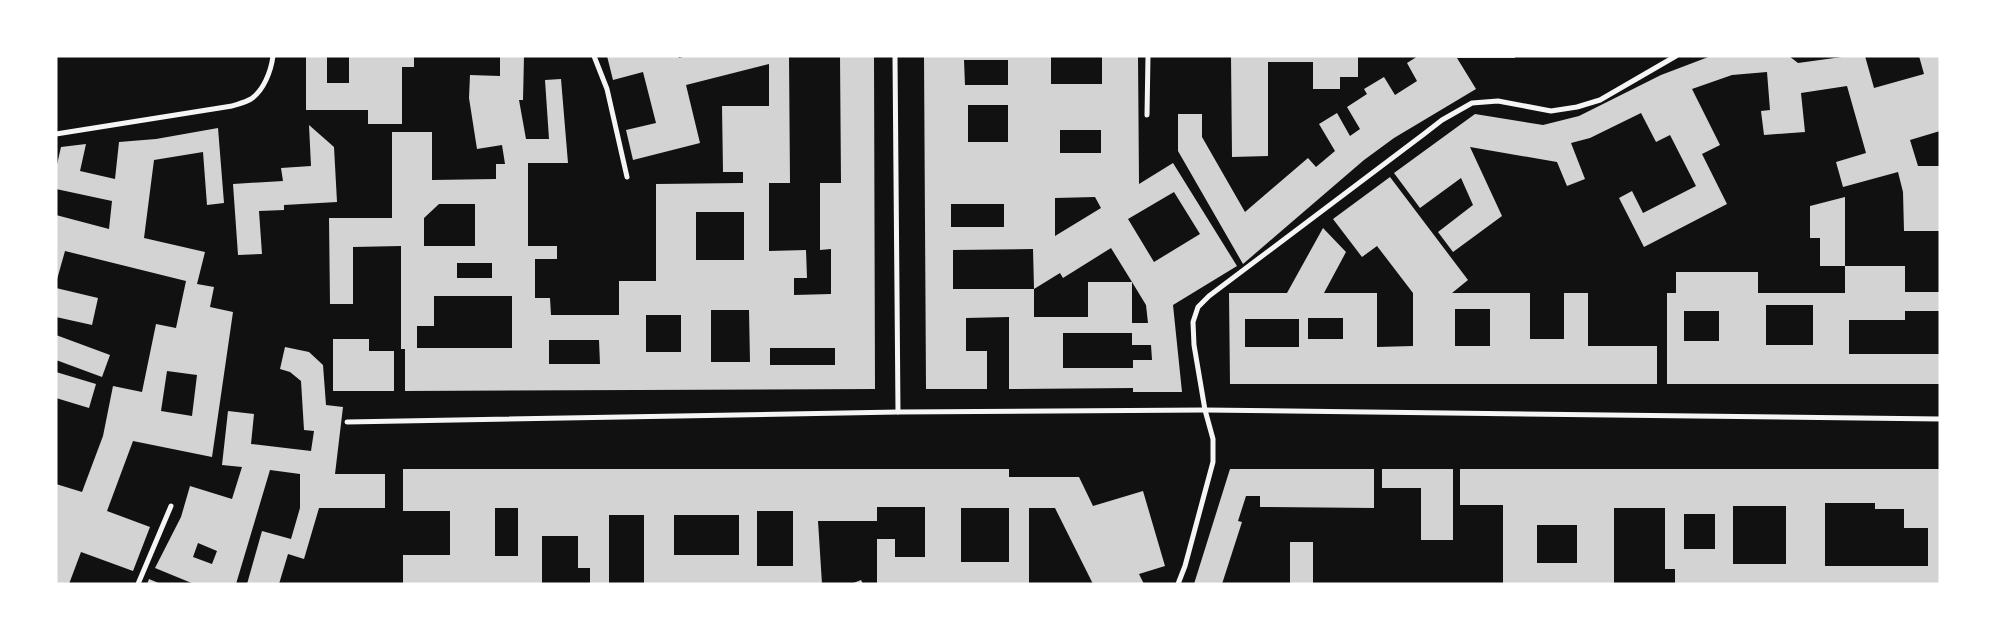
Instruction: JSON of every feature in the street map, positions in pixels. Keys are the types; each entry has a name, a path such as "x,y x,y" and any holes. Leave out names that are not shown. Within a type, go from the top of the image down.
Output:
{"street":[{"path":"56,134 232,106 252,98 263,86 272,65 273,56"},
{"path":"594,56 607,89 627,177"},
{"path":"895,56 898,412"},
{"path":"1147,115 1148,56"},
{"path":"1178,584 1185,566 1213,462 1214,439 1205,410 1194,345 1193,322 1198,307 1209,296 1442,120 1472,103 1498,101 1551,111 1578,107 1600,100 1676,56"},
{"path":"347,422 898,412 1205,410 1940,419"},
{"path":"138,584 171,506"}],"building":[{"path":"306,56 327,56 327,83 349,83 349,56 414,56 414,67 402,67 402,124 368,124 368,110 306,110"},
{"path":"500,56 524,56 523,100 519,100 526,139 549,139 545,80 561,79 568,163 528,163 528,246 557,246 557,259 535,259 535,298 550,298 551,315 619,315 619,281 656,281 656,184 743,183 743,172 723,172 722,106 769,106 769,64 686,85 700,143 633,160 626,130 656,123 643,72 613,80 607,56 678,56 679,58 687,56 789,56 790,183 769,183 769,251 806,250 807,278 794,278 794,295 831,294 831,249 820,250 820,183 841,183 840,56 874,56 875,389 405,391 405,349 401,349 401,246 353,247 353,304 330,304 329,218 392,218 392,132 432,132 432,180 496,179 496,164 505,164 502,145 477,149 469,98 470,75 500,76","holes":["439,204 475,204 475,246 424,246 424,218","696,212 744,212 744,260 696,260","457,263 492,263 492,278 457,278","434,296 512,296 512,348 417,348 417,326 434,326","711,310 749,310 750,362 711,362","646,315 681,315 681,352 646,352","549,340 599,340 600,364 549,364","770,348 835,348 835,365 770,365"]},
{"path":"924,56 1051,56 1051,84 1102,84 1102,56 1138,56 1139,184 1173,163 1237,266 1173,305 1182,392 1133,392 1133,388 1009,389 1009,317 966,318 966,351 987,351 987,389 926,389","holes":["964,60 1008,60 1008,85 965,85","968,105 1008,105 1008,142 968,142","1060,130 1101,130 1101,153 1060,153","1174,192 1200,234 1154,262 1128,219","1095,197 1101,208 1055,236 1055,198","951,204 1004,204 1004,227 951,227","1111,248 1132,282 1088,282 1088,317 1034,317 1034,289 1060,273 1063,278","1033,249 1034,289 953,289 953,250","1132,282 1146,305 1148,323 1132,323","1063,333 1132,333 1132,345 1151,345 1152,360 1133,360 1133,368 1063,368"]},
{"path":"1231,56 1358,56 1358,77 1340,77 1340,89 1313,89 1313,62 1268,62 1268,156 1232,157"},
{"path":"1418,56 1515,56 1515,58 1457,58 1476,89 1394,138 1364,160 1243,264 1178,151 1178,114 1202,114 1202,137 1245,212 1308,158 1316,167 1335,151 1319,124 1337,113 1350,136 1360,129 1347,107 1367,94 1364,89 1384,77 1395,95 1417,81 1407,63"},
{"path":"1711,56 1789,56 1798,63 1849,56 1865,56 1874,88 1924,74 1919,56 1940,56 1940,131 1910,140 1918,166 1940,166 1940,231 1904,231 1903,192 1898,172 1843,187 1836,162 1866,153 1847,86 1801,93 1805,132 1764,135 1761,111 1770,110 1767,72 1732,75 1692,89 1720,145 1702,154 1727,204 1644,247 1619,198 1632,191 1643,213 1696,186 1670,135 1656,142 1641,113 1590,138 1571,143 1585,179 1567,186 1557,162 1470,147 1502,216 1453,252 1438,232 1473,205 1461,178 1420,208 1394,173 1475,114 1543,125 1579,116 1661,75"},
{"path":"309,125 334,147 337,202 284,205 284,210 259,211 262,254 238,255 233,184 283,181 281,168 311,166"},
{"path":"218,128 224,203 207,205 203,152 154,160 144,238 205,252 197,284 214,287 210,307 233,312 212,457 133,441 107,511 150,527 133,571 81,552 69,584 56,584 56,484 82,492 103,436 113,386 142,392 156,324 176,328 186,281 65,251 56,283 56,215 109,229 112,201 56,189 56,169 61,147 86,144 80,171 115,179 119,142 156,139","holes":["167,371 197,375 192,416 161,411"]},
{"path":"1390,177 1468,280 1452,293 1530,293 1530,339 1564,339 1564,293 1588,293 1588,346 1657,346 1657,384 1230,384 1229,293 1287,293 1323,228 1346,252 1324,293 1377,293 1377,347 1413,346 1413,293 1377,246 1362,257 1333,219","holes":["1455,309 1490,309 1490,346 1455,346","1308,318 1343,318 1343,339 1308,339","1245,319 1299,319 1299,347 1245,347"]},
{"path":"1845,197 1845,266 1820,266 1820,238 1810,238 1810,206"},
{"path":"1845,266 1905,266 1905,292 1940,292 1940,311 1905,311 1905,320 1849,320 1849,354 1940,354 1940,384 1667,384 1667,293 1676,293 1676,272 1758,272 1758,293 1845,293","holes":["1766,305 1813,305 1813,345 1766,345","1684,311 1719,311 1719,341 1684,341"]},
{"path":"56,288 98,298 92,325 56,317"},
{"path":"56,335 110,355 102,377 56,360"},
{"path":"333,339 369,339 369,351 394,351 394,391 333,391"},
{"path":"285,347 309,352 323,365 326,405 343,407 335,474 385,474 385,508 319,508 304,559 288,554 279,584 247,584 262,531 291,539 300,508 300,474 270,470 236,584 194,584 155,568 181,517 190,486 232,499 242,467 222,465 228,411 254,414 251,444 311,451 314,431 304,430 301,381 290,372 280,369","holes":["198,543 217,551 212,564 193,557"]},
{"path":"56,372 96,384 89,408 56,398"},
{"path":"403,469 1009,469 1009,477 1079,477 1093,506 1143,491 1165,566 1139,574 1144,584 1093,584 1055,508 1029,508 1029,584 877,584 877,539 895,539 895,557 925,557 925,507 877,507 877,521 818,521 822,584 644,584 644,515 609,515 609,584 590,584 590,568 578,568 578,536 542,536 542,584 403,584 403,555 450,555 450,511 403,511","holes":["495,508 518,508 518,556 495,556","961,508 1009,508 1009,562 961,562","757,511 793,511 793,566 757,566","674,515 739,515 739,555 674,555"]},
{"path":"1230,469 1374,469 1374,508 1260,507 1260,496 1246,496 1238,521 1242,522 1222,584 1194,584"},
{"path":"1382,469 1453,469 1453,540 1421,540 1421,488 1382,488"},
{"path":"1460,469 1940,469 1940,584 1675,584 1675,569 1665,569 1665,508 1614,508 1614,584 1503,584 1503,505 1460,505","holes":["1825,503 1875,503 1875,509 1904,509 1904,528 1928,528 1928,566 1825,566","1733,506 1786,506 1786,564 1733,564","1684,514 1715,514 1715,549 1684,549","1537,525 1577,525 1577,563 1537,563"]},
{"path":"1290,542 1313,542 1313,584 1290,584"},
{"path":"149,579 161,584 147,584"},
{"path":"861,580 863,584 851,584"}]}
